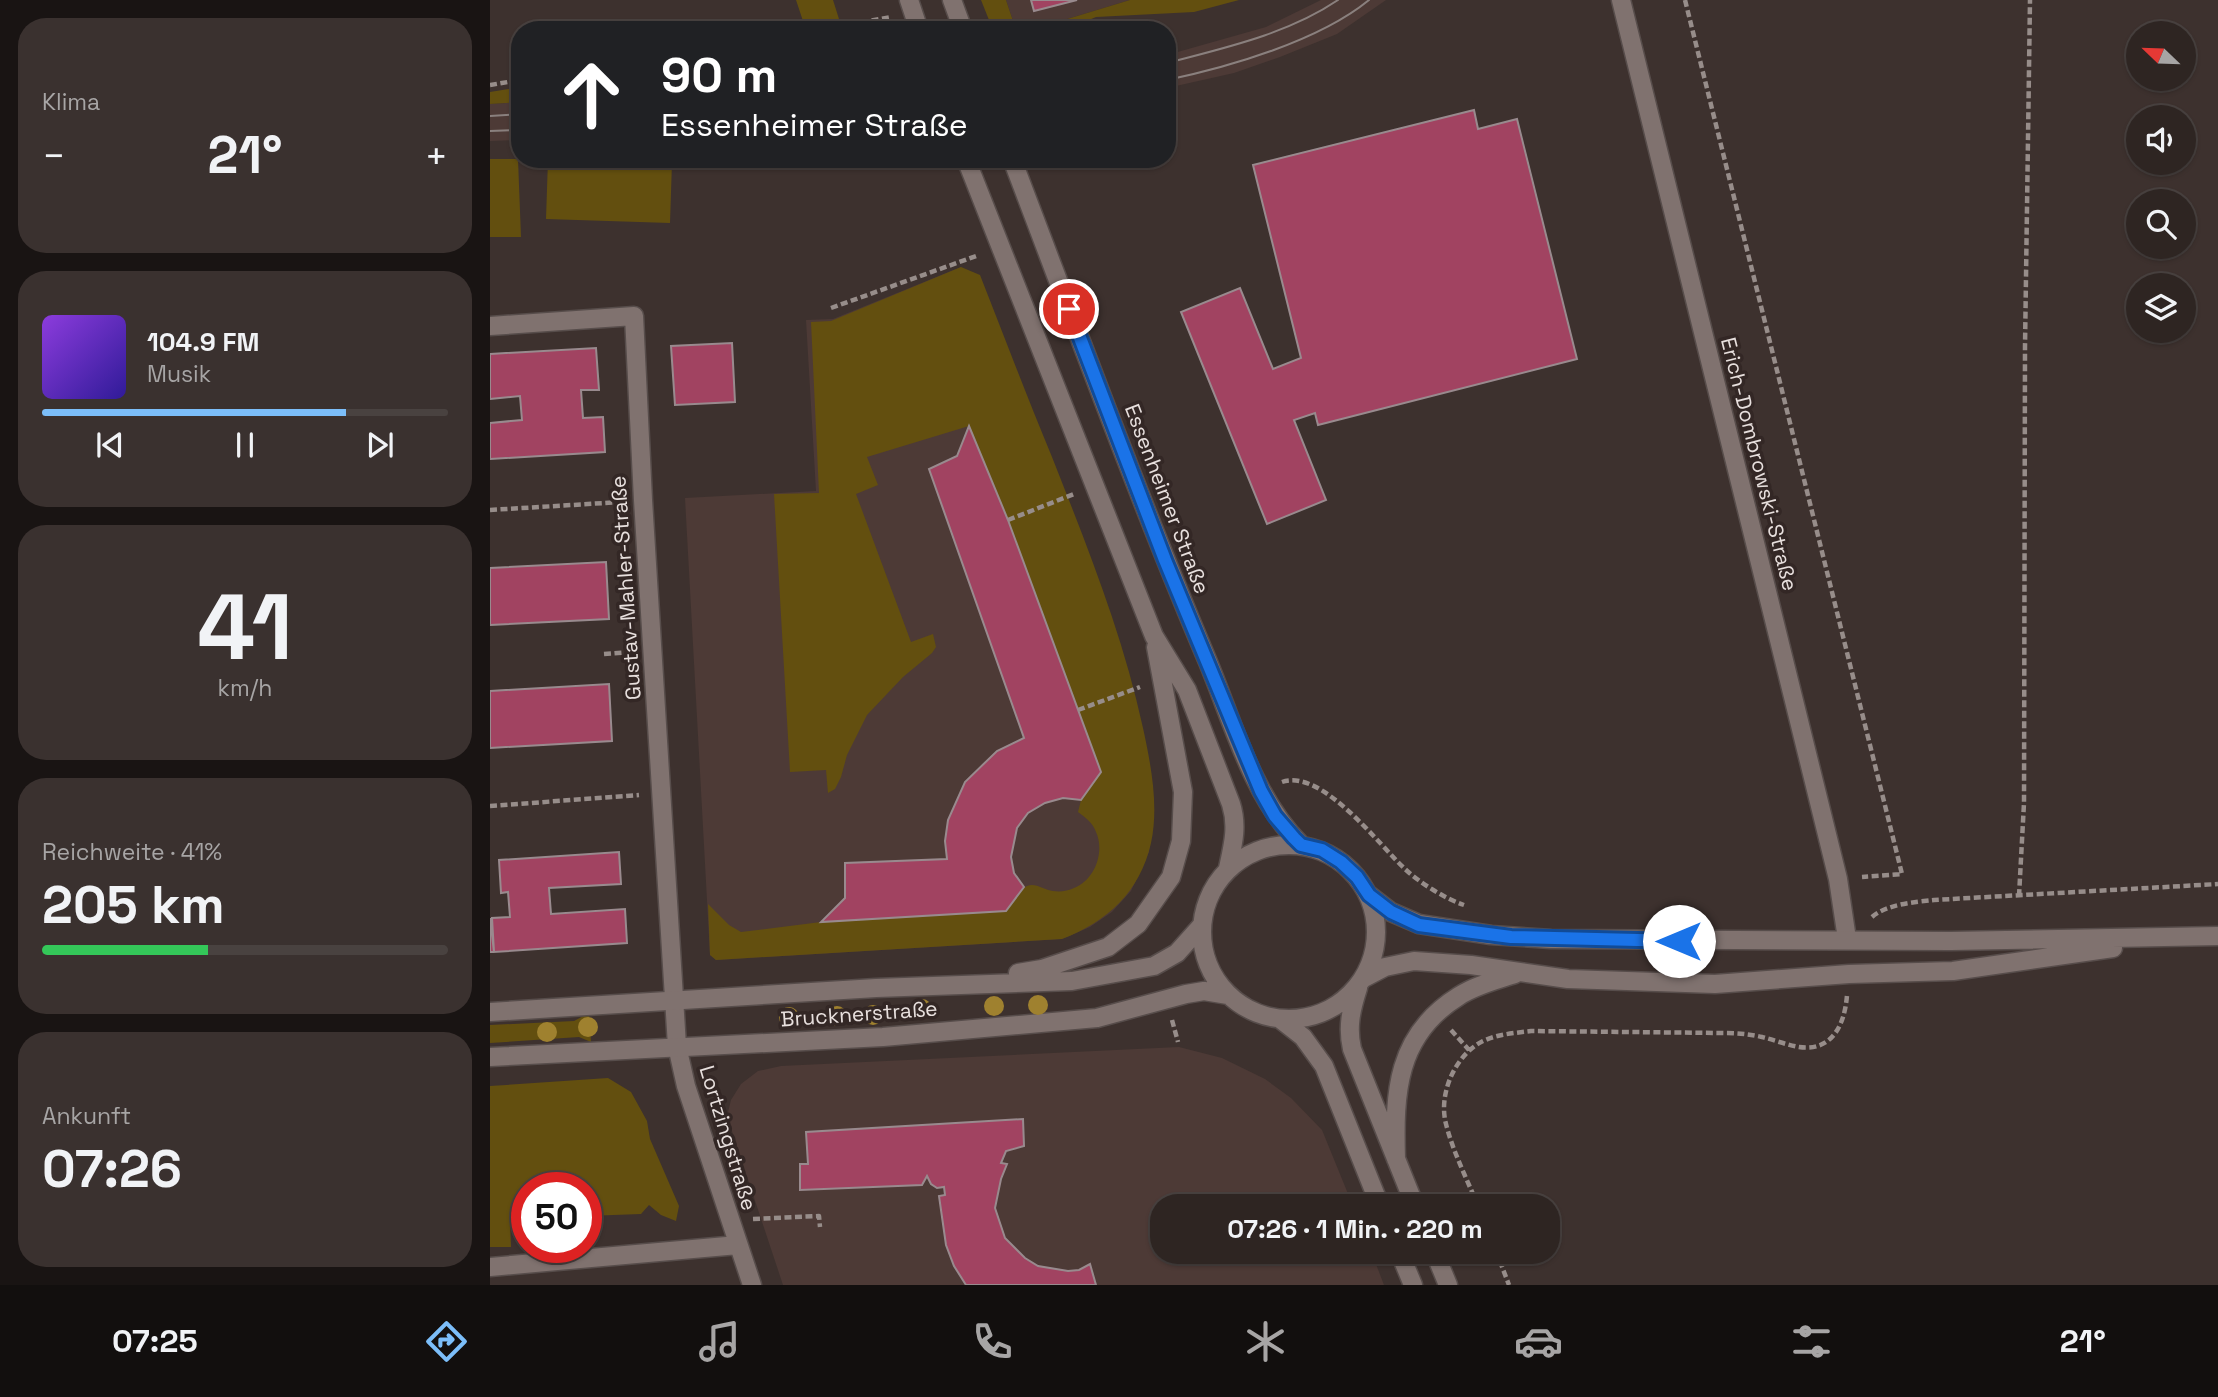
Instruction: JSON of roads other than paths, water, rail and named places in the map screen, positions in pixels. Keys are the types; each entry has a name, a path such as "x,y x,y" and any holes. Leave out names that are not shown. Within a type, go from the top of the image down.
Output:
{"main road":[{"path":"909,0 916,21"},
{"path":"952,0 960,21"},
{"name":"Erich-Dombrowski-Straße","path":"1621,0 1838,879 1847,939"},
{"path":"970,168 1154,636 1187,690 1231,803 1236,819 1235,839 1228,868"},
{"name":"Essenheimer Straße","path":"1015,168 1165,560 1261,791 1275,816 1301,845"},
{"name":"Gustav-Mahler-Straße","path":"490,326 634,316 674,1001"},
{"path":"965,983 1042,969 1108,947 1139,924 1171,877 1181,841 1183,792 1154,636"},
{"path":"1410,1194 1352,1049 1349,1035 1349,1016 1361,981 1372,959 1377,937 1376,916 1369,895 1357,877 1341,862 1322,850 1301,845 1281,845 1244,857 1228,868 1215,885 1206,904 1202,944 1207,963 1228,995 1252,1011 1280,1019 1316,1016 1332,1008 1361,981 1385,967 1414,961 1471,965 1568,979 1715,984 1849,974 1953,971 2186,938"},
{"path":"1369,895 1391,912 1419,925 1490,935 1633,941 1951,941 2218,936"},
{"name":"Brucknerstraße","path":"490,1012 965,983 1072,981 1154,966 1177,953 1202,925"},
{"path":"1395,1159 1394,1109 1398,1084 1415,1040 1437,1013 1459,995 1519,973"},
{"name":"Brucknerstraße","path":"490,1057 883,1037 1097,1018 1186,994 1204,991 1228,995"},
{"name":"Lortzingstraße","path":"674,1001 677,1046 686,1086 752,1285"},
{"path":"1280,1019 1303,1037 1324,1066 1375,1194"},
{"path":"490,1267 738,1245"},
{"path":"1404,1264 1413,1285"},
{"path":"1439,1264 1448,1285"}],"tram line":[{"path":"1176,61 1277,31 1338,0"},
{"path":"1176,78 1245,60 1299,40 1349,15 1369,0"},
{"path":"490,116 511,115"},
{"path":"490,131 511,130"}]}
